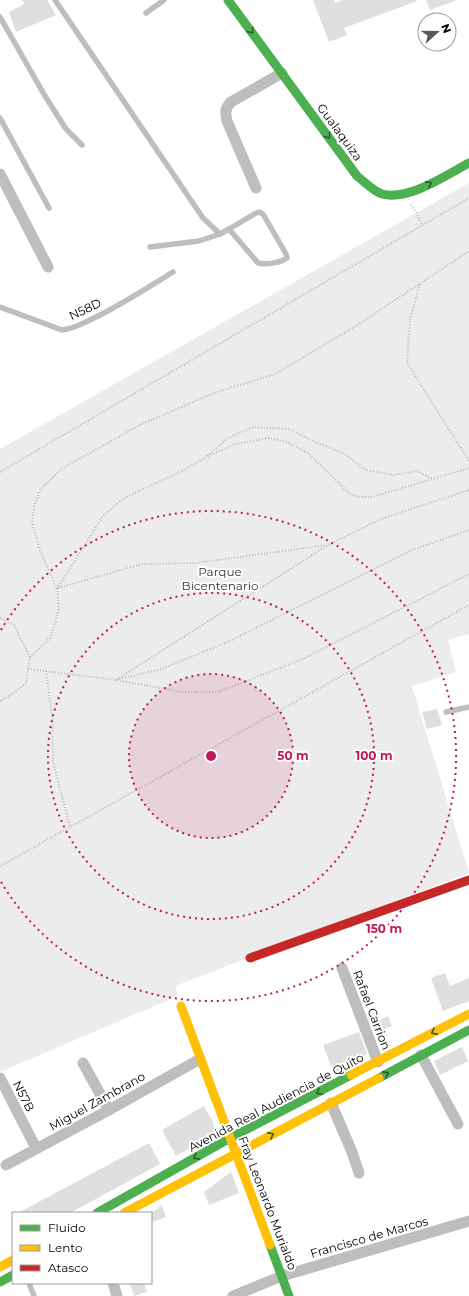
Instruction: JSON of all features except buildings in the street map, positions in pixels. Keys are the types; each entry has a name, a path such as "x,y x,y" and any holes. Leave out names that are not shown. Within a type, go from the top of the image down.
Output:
{"street":[{"name":"Gualaquiza","path":"228,0 357,176 376,191 383,195 390,196 410,193 469,163"},
{"path":"256,188 227,121 227,106 231,102 282,73"},
{"path":"0,174 48,267"},
{"path":"250,958 469,880"},
{"name":"Rafael Carrion","path":"342,968 378,1062"},
{"name":"Fray Leonardo Murialdo","path":"181,1006 289,1296"},
{"name":"Avenida Real Audiencia de Quito","path":"98,1212 230,1138 469,1014"},
{"path":"126,1212 469,1030"},
{"path":"420,1055 458,1124"},
{"name":"Miguel Zambrano","path":"6,1165 200,1059"},
{"path":"83,1063 108,1110"},
{"name":"N57B","path":"0,1078 36,1148"},
{"path":"331,1103 352,1152 359,1174"},
{"name":"Francisco de Marcos","path":"232,1296 282,1276 469,1221"},
{"path":"0,1267 12,1261"},
{"path":"0,1282 12,1276"},
{"path":"113,1284 117,1296"}],"lane":[{"path":"55,0 203,218 220,234"},
{"path":"146,13 164,0"},
{"path":"0,17 45,96 66,129 82,145"},
{"path":"0,118 49,208"},
{"path":"150,247 199,241 220,234 259,212 263,214 286,254 286,258 284,260 269,264 258,263 229,229"},
{"name":"N58D","path":"0,307 62,330 67,330 110,310 173,272"},
{"path":"446,712 469,707"},
{"path":"29,1284 31,1295"}],"path":[{"path":"397,195 409,203 422,225"},
{"path":"0,472 469,198"},
{"path":"30,657 51,637 59,609 57,588 39,548 32,522 34,507 40,490 61,469 140,425 214,393 275,374 356,326 469,251"},
{"path":"420,284 410,319 407,363 469,461"},
{"path":"205,458 228,438 252,427 288,429 343,453 366,470 394,475 416,471 433,479"},
{"path":"57,588 103,516 124,498 236,444 268,438 287,442 308,452 350,494 360,497 372,497 469,468"},
{"path":"116,680 328,545 381,519 469,490"},
{"path":"116,680 162,669 225,643 412,550 469,530"},
{"path":"57,588 142,564 196,563 328,545"},
{"path":"28,669 116,680 182,692 218,692 303,659 469,574"},
{"path":"0,866 469,605"},
{"path":"0,618 14,625 30,657 26,682 14,693 0,701"},
{"path":"46,671 52,716 53,762 70,826"}],"green space":[{"name":"Parque Bicentenario","path":"469,183 469,634 448,640 456,672 412,686 469,873 175,986 178,996 0,1072 0,449"}],"traffic: fast":[{"path":"228,0 357,176 375,191 382,194 404,194 427,186 469,163"},
{"path":"379,1078 469,1030"},
{"path":"99,1212 230,1138 351,1075"},
{"path":"270,1245 289,1296"},
{"path":"0,1282 12,1276"}],"traffic: slow":[{"path":"181,1006 270,1245"},
{"path":"351,1075 469,1014"},
{"path":"126,1212 379,1078"},
{"path":"0,1267 12,1261"}],"traffic: jam":[{"path":"250,958 469,880"}]}
